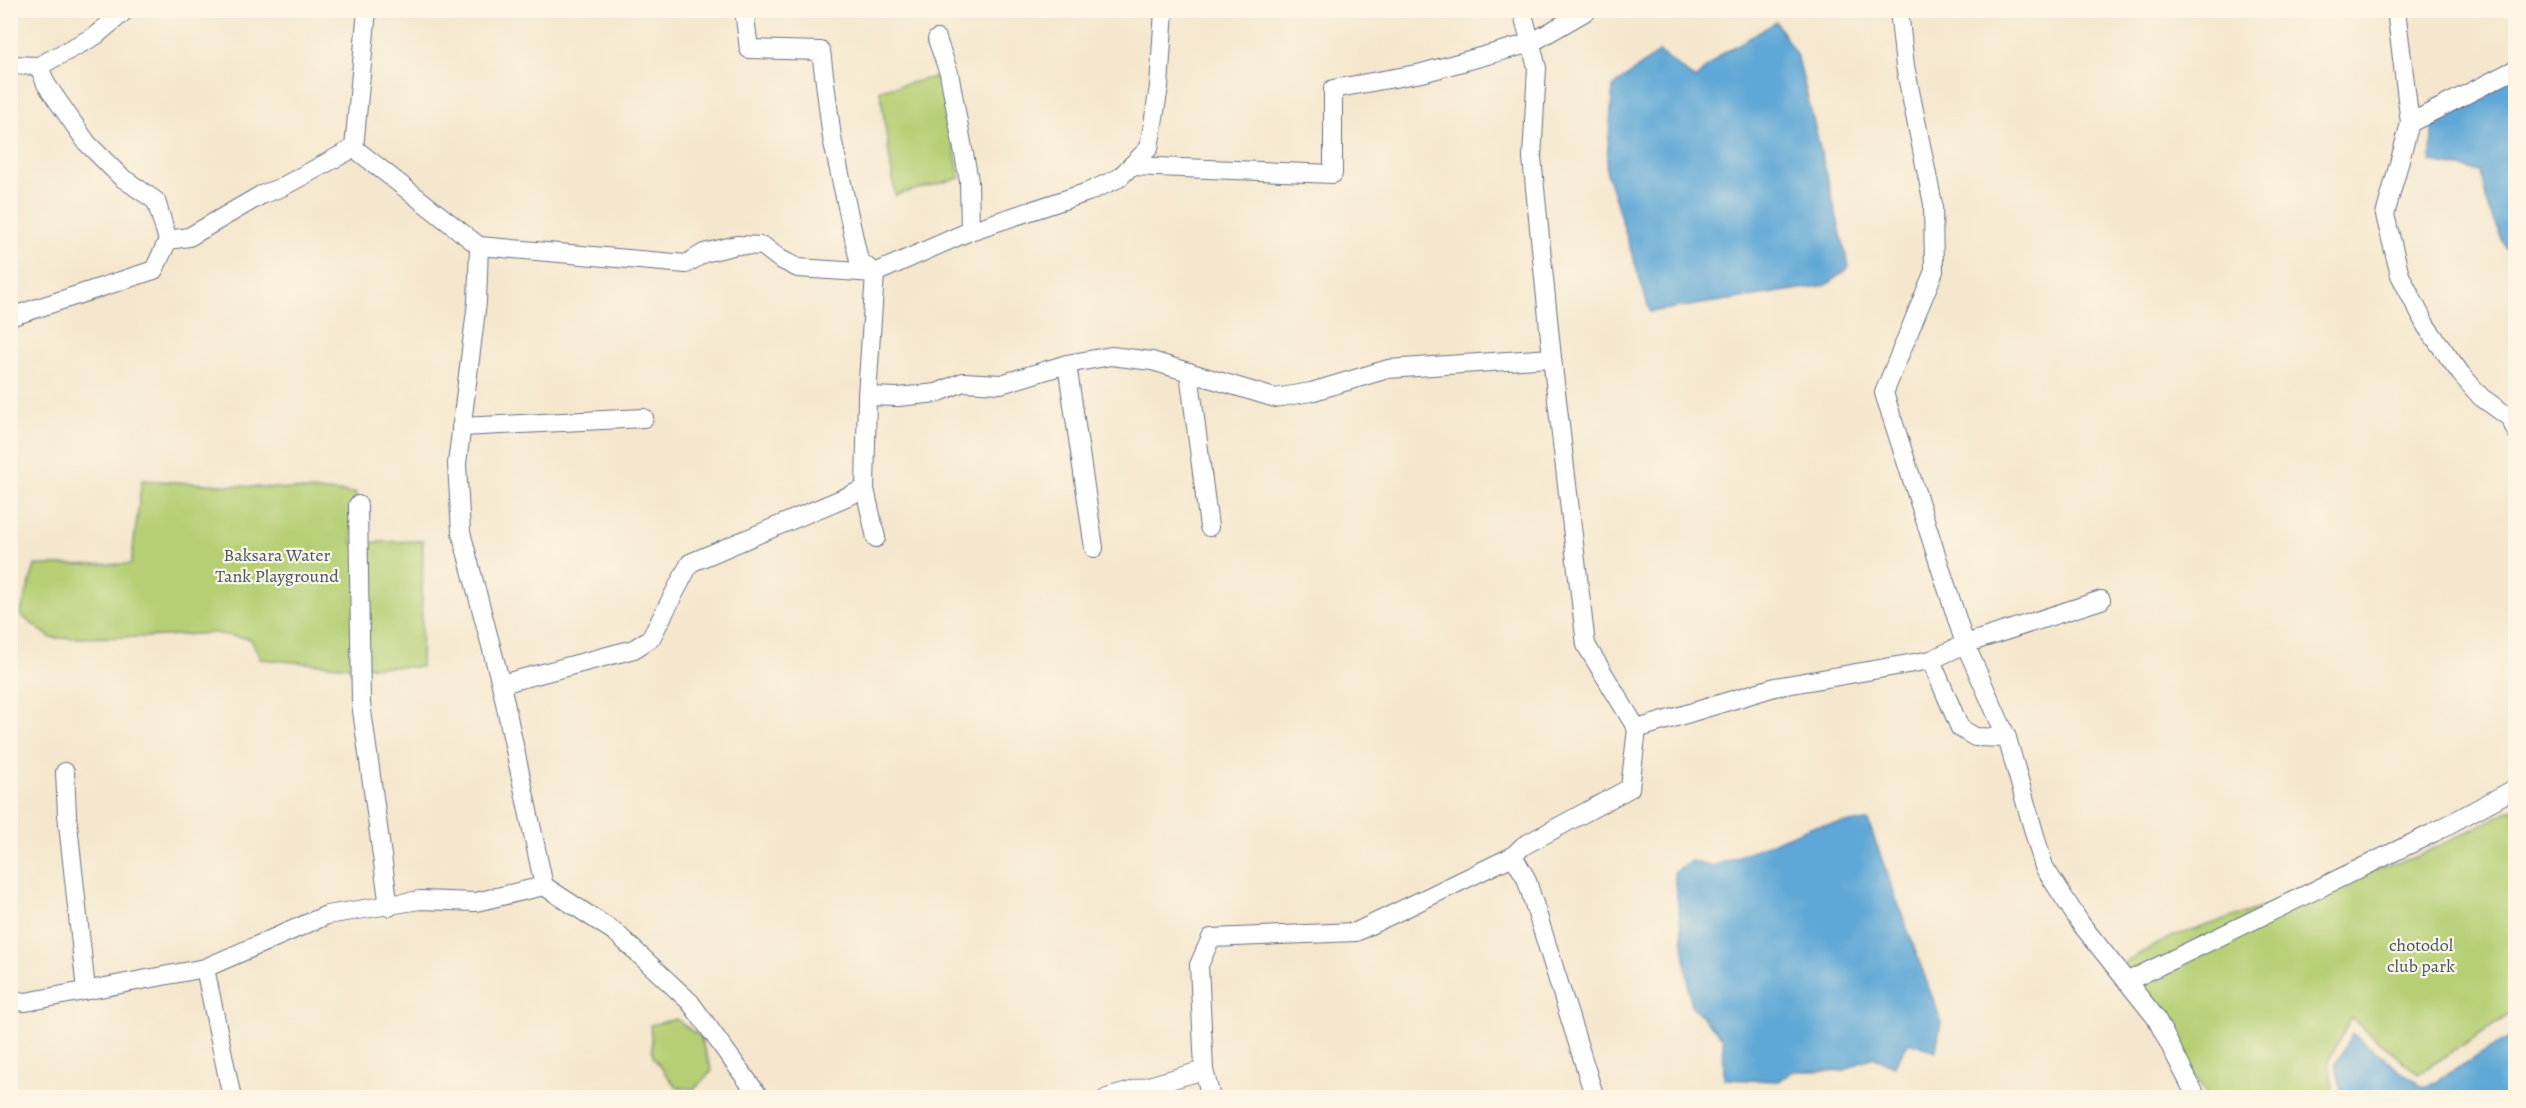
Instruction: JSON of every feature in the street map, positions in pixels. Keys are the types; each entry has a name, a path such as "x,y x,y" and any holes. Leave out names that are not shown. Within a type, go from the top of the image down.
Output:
{"street":[{"path":"10,65 39,66 95,36 126,10"},
{"path":"354,148 367,10"},
{"path":"744,10 749,49 821,51 832,138 859,261 875,273"},
{"path":"354,148 479,246 686,264 704,253 736,245 763,246 780,259 798,268 875,273 970,231 1088,192 1119,178 1149,148 1159,87 1164,10"},
{"path":"1211,1098 1204,1070 1199,965 1211,938 1356,932 1513,856 1523,846 1630,788 1636,729 1586,645 1552,358 1532,158 1537,68 1522,10"},
{"path":"1131,166 1333,174 1333,89 1422,73 1531,43 1588,10"},
{"path":"1899,10 1905,66 1933,204 1934,271 1884,393 1965,644 2007,738 2044,867 2081,924 2156,1018 2197,1098"},
{"path":"2396,10 2410,123 2385,215 2400,275 2426,326 2461,374 2481,397 2510,418 2516,431"},
{"path":"937,39 949,73 969,181 970,231"},
{"path":"10,317 154,270 168,240 156,201 121,177 87,143 46,84 39,66"},
{"path":"2410,123 2516,69"},
{"path":"168,240 189,237 261,195 282,187 354,148"},
{"path":"479,246 477,302 457,464 461,532 501,684 544,886 615,932 690,1002 760,1098"},
{"path":"875,273 867,396 865,489 876,538"},
{"path":"867,396 898,397 937,393 963,382 1001,384 1067,364 1111,356 1152,361 1275,398 1311,393 1388,369 1552,358"},
{"path":"1067,364 1094,548"},
{"path":"1189,372 1209,527"},
{"path":"461,427 644,418"},
{"path":"501,684 634,649 651,638 690,563 865,489"},
{"path":"358,505 361,703 389,907"},
{"path":"1636,729 1775,687 1931,660 1965,644 2101,600"},
{"path":"1931,660 1960,728 1975,737 2007,738"},
{"path":"65,772 67,816 86,990"},
{"path":"2128,981 2433,833 2516,788"},
{"path":"1513,856 1526,878 1595,1098"},
{"path":"10,1000 26,1002 205,968 327,915 389,907 420,900 476,902 544,886"},
{"path":"205,968 232,1098"},
{"path":"1107,1098 1204,1070"}],"green space":[{"path":"940,76 960,178 895,195 880,90"},
{"name":"Baksara Water Tank Playground","path":"142,480 356,493 352,543 423,541 421,667 341,666 260,659 251,639 214,633 145,637 51,638 20,615 35,565 131,564"},
{"name":"chotodol club park","path":"2515,808 2515,1011 2418,1074 2351,1018 2329,1060 2334,1097 2208,1097 2159,1017 2116,967 2166,939 2421,855"},
{"path":"676,1019 700,1037 712,1071 694,1089 676,1087 653,1057 650,1025"}],"water":[{"path":"1776,22 1798,58 1849,267 1827,285 1650,312 1606,170 1613,87 1659,52 1695,79 1720,55"},
{"path":"2515,72 2515,269 2487,205 2481,172 2431,162 2433,101"},
{"path":"1868,821 1941,1021 1936,1051 1909,1042 1894,1066 1873,1057 1842,1071 1794,1071 1779,1081 1724,1079 1723,1038 1691,1005 1674,873 1691,861 1712,867 1813,826"},
{"path":"2352,1034 2424,1088 2515,1034 2515,1097 2342,1097 2336,1063"}]}
